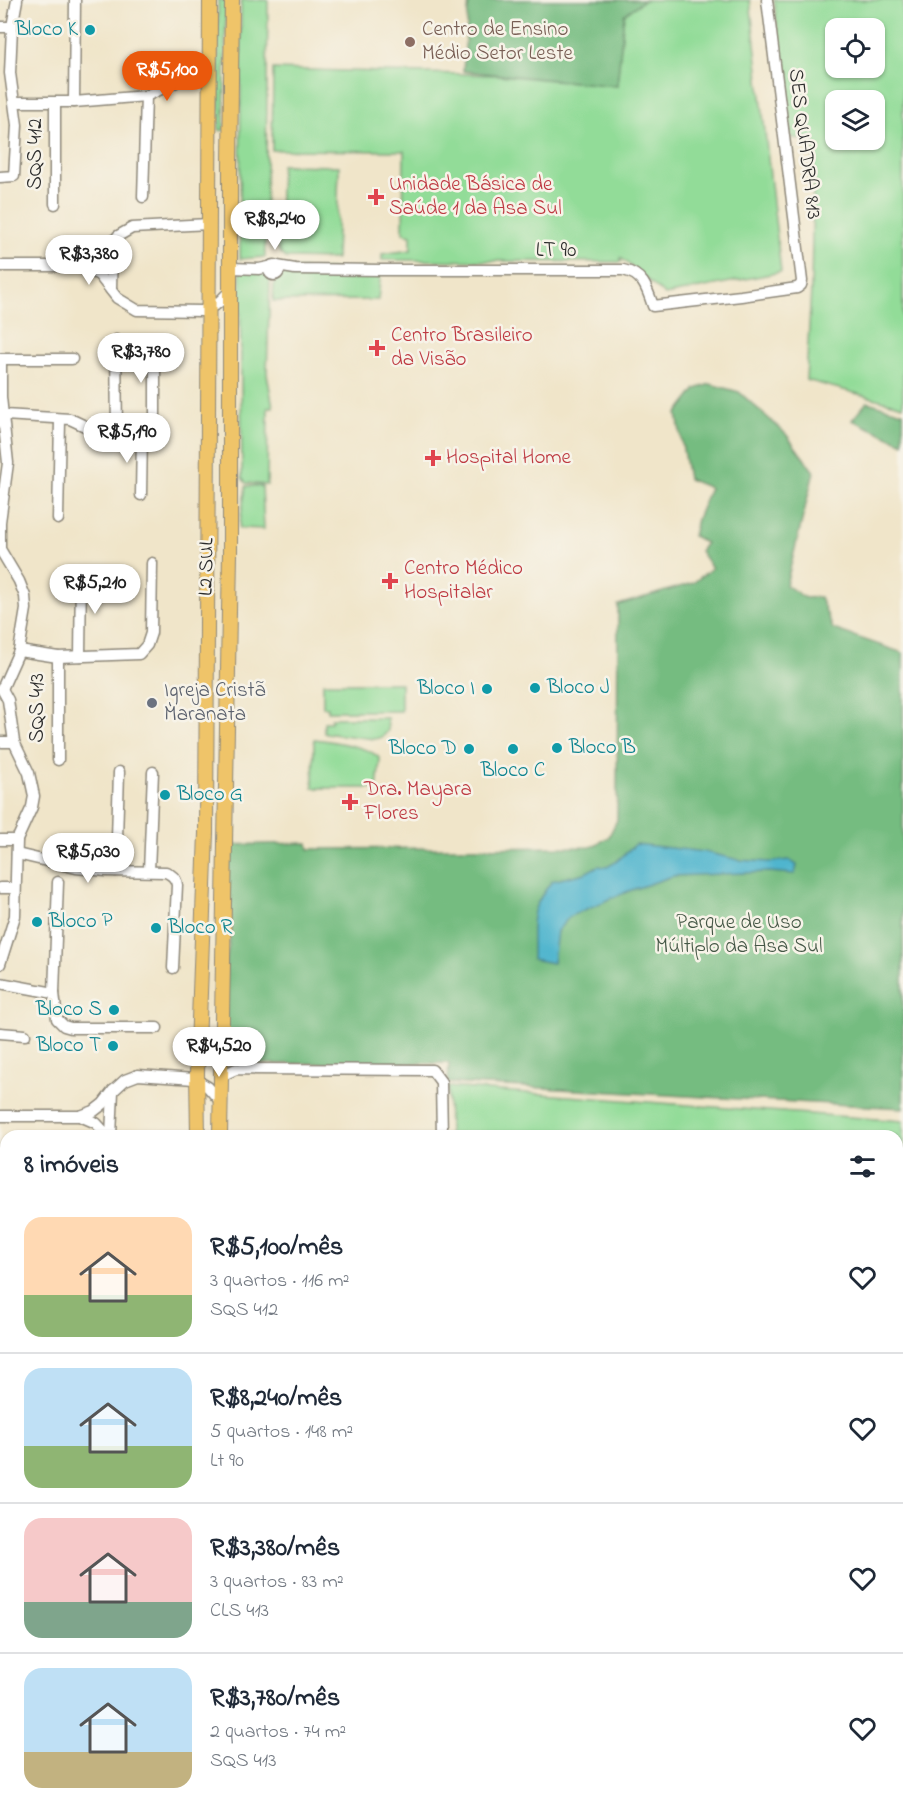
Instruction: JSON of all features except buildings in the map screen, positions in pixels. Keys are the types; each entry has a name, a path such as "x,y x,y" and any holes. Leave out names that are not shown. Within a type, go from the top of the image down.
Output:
{"main road":[{"name":"L2 SUL","path":"198,1130 197,1080 206,833 210,0"},
{"name":"L2 SUL","path":"220,1130 230,553 232,0"},
{"path":"210,140 220,144 231,138"},
{"path":"209,164 219,158 230,164"},
{"path":"208,376 219,381 230,378"},
{"path":"208,401 219,396 229,401"},
{"path":"199,1016 206,1012 221,1016"}],"street":[{"name":"SQS 412","path":"0,177 14,176 17,143 15,102 10,73 12,27 17,0"},
{"name":"SQS 412","path":"74,102 75,0"},
{"name":"SES QUADRA 813","path":"766,0 802,280 801,285 795,289"},
{"path":"0,27 12,27"},
{"name":"SQS 412","path":"15,102 55,103 146,96 176,82"},
{"path":"143,197 146,96"},
{"name":"SQS 412","path":"55,103 55,204"},
{"path":"0,266 81,266 96,260 124,231 132,228 209,224"},
{"path":"111,290 112,242"},
{"path":"81,266 99,275 122,301 137,310 195,311 209,308 220,302 231,290"},
{"name":"LT 90","path":"231,268 623,270 640,277 652,306 795,289"},
{"path":"116,340 117,436"},
{"path":"4,415 70,419 85,425 96,433 117,436 142,434 148,431 155,417 155,344"},
{"name":"SQS 413","path":"1,689 19,651 26,609 25,596 0,549 3,482 8,463 1,397 1,359 72,359"},
{"path":"58,519 60,420"},
{"path":"141,495 142,434"},
{"name":"SQS 413","path":"19,651 58,657 136,655 145,649 151,633 152,563"},
{"path":"80,656 81,573"},
{"name":"SQS 413","path":"58,657 58,760"},
{"path":"0,964 15,916 17,840 32,807 34,796 29,774 14,742 8,700 1,689"},
{"path":"0,742 14,742"},
{"path":"116,871 119,772"},
{"path":"149,871 153,772"},
{"path":"0,840 17,840"},
{"path":"17,854 76,868 166,872 176,880 173,968"},
{"path":"58,882 54,993 57,1019 67,1027 158,1028"},
{"path":"0,888 15,888"},
{"path":"0,983 54,993"},
{"path":"0,1033 25,1035"},
{"path":"221,1059 236,1069"},
{"path":"221,1076 236,1069 432,1070 441,1082 441,1130"},
{"path":"0,1116 80,1116 94,1111 125,1080 138,1075 197,1080 208,1087 220,1101"},
{"path":"110,1130 113,1091"},
{"path":"80,1116 103,1130"}],"green space":[{"path":"218,0 226,0 224,130 221,131 219,129"},
{"path":"241,0 268,0 265,257 240,259"},
{"path":"469,0 644,0 624,15 617,86 463,71"},
{"path":"644,0 750,0 781,272 665,295 621,258 621,262 382,260 382,254 411,250 411,235 403,233 404,151 272,150 273,69 498,75 617,86 624,15"},
{"path":"774,0 903,0 903,406 806,380 811,289 814,138 791,137"},
{"path":"281,165 339,166 336,259 286,258 281,254 278,248"},
{"path":"295,269 381,270 378,300 273,301 277,275"},
{"path":"240,270 267,273 270,281 267,374 273,407 268,407 267,485 246,483 242,478"},
{"name":"Parque de Uso Múltiplo da Asa Sul","path":"710,384 739,392 786,434 814,472 786,585 805,598 820,597 833,629 903,653 903,1108 448,1083 449,1063 233,1064 225,1055 226,961 232,927 227,893 228,845 308,843 309,849 591,847 608,838 617,820 618,605 693,583 712,568 700,551 706,543 693,536 697,519 710,488 688,479 677,414 696,389"},
{"path":"867,402 903,412 903,443 852,420"},
{"path":"246,486 262,486 264,529 239,528"},
{"path":"323,683 401,683 401,711 328,711 328,707 323,707"},
{"path":"331,718 387,718 388,731 382,737 375,739 324,733 324,722 331,722"},
{"path":"314,739 350,745 375,754 380,759 377,788 313,788"},
{"path":"448,1087 903,1121 903,1130 449,1130"}],"water":[{"path":"636,844 705,852 739,860 770,862 789,860 797,865 795,874 769,872 673,876 629,891 570,916 557,931 553,963 532,959 532,926 535,910 552,881 585,873 598,866 607,867"}],"place":[{"name":"Bloco K","path":"90,30"},
{"name":"Centro de Ensino Médio Setor Leste","path":"410,42"},
{"name":"Unidade Básica de Saúde 1 da Asa Sul","path":"376,197"},
{"name":"Centro Brasileiro da Visão","path":"377,348"},
{"name":"Hospital Home","path":"433,458"},
{"name":"Centro Médico Hospitalar","path":"390,581"},
{"name":"Bloco J","path":"535,688"},
{"name":"Bloco I","path":"487,689"},
{"name":"Igreja Cristã Maranata","path":"152,703"},
{"name":"Bloco B","path":"557,748"},
{"name":"Bloco D","path":"469,749"},
{"name":"Bloco C","path":"513,749"},
{"name":"Bloco G","path":"165,795"},
{"name":"Dra. Mayara Flores","path":"350,802"},
{"name":"Bloco P","path":"37,922"},
{"name":"Bloco R","path":"156,928"},
{"name":"Bloco S","path":"114,1010"},
{"name":"Bloco T","path":"113,1046"}]}
